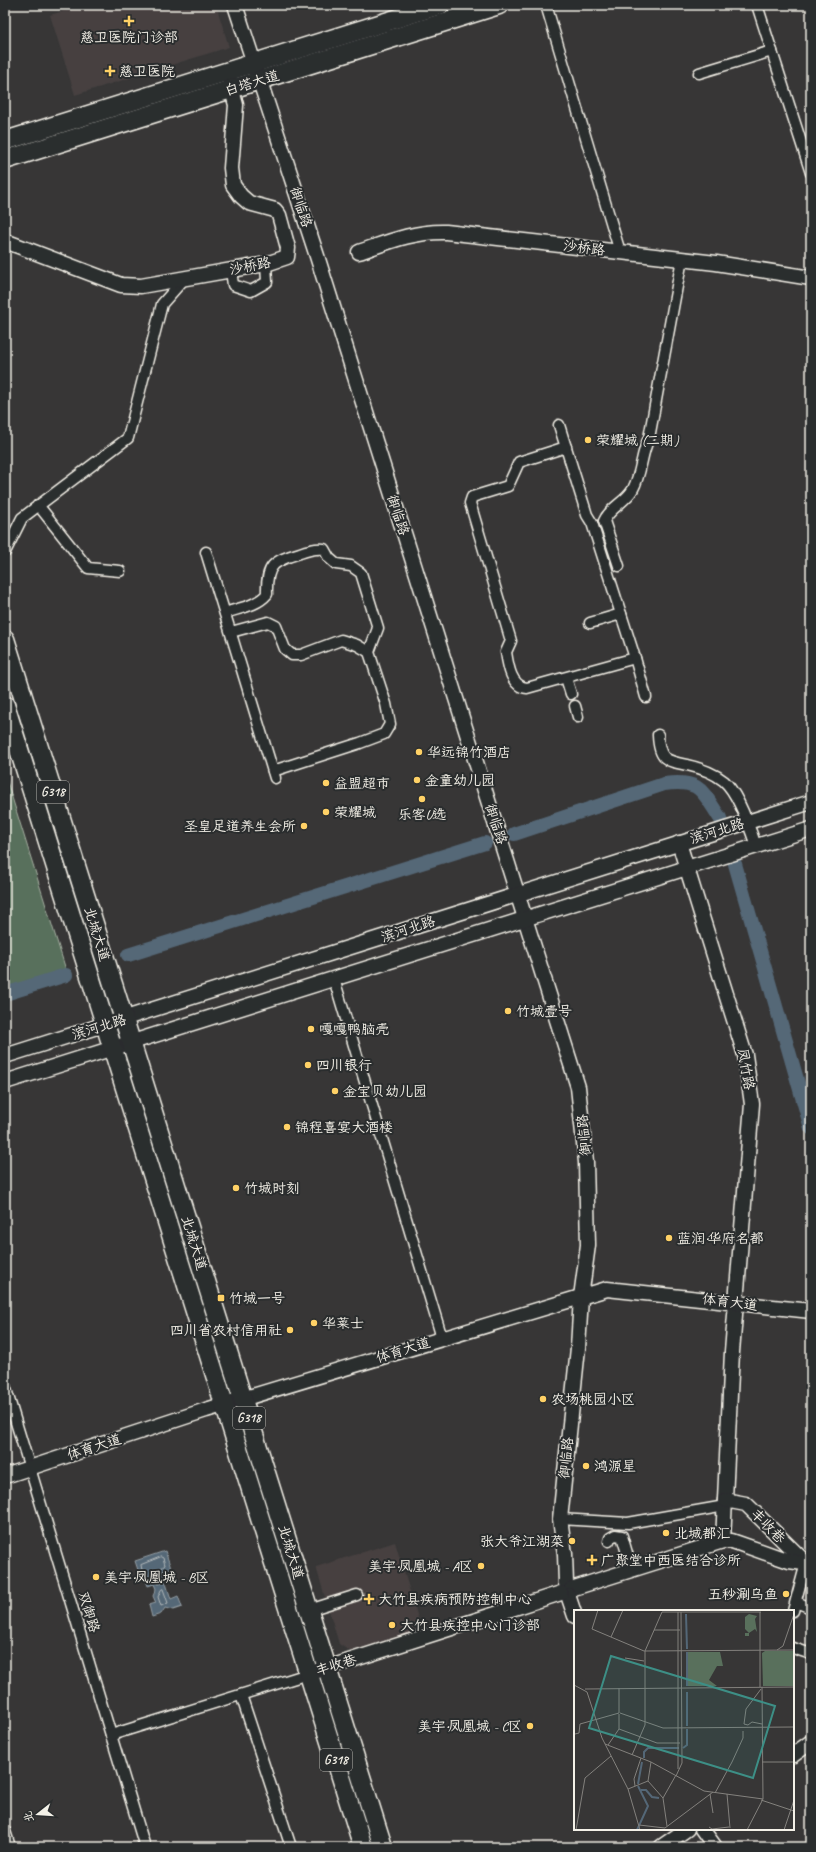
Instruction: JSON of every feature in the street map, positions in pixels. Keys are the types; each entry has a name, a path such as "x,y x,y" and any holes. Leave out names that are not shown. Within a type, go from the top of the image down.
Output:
{"highway":[{"name":"白塔大道","path":"5,141 440,5"},
{"name":"白塔大道","path":"5,160 499,5"},
{"name":"北城大道","path":"5,639 383,1847"},
{"name":"北城大道","path":"5,705 363,1847"}],"street":[{"name":"御临路","path":"236,5 526,918 578,1087 586,1162 588,1245 580,1297 578,1348 560,1519 565,1554 566,1590 574,1613"},
{"path":"546,5 620,252"},
{"path":"757,5 811,173"},
{"path":"699,73 772,51"},
{"name":"沙桥路","path":"5,241 121,285 141,286 266,264 287,257 288,248 279,215 276,210 249,203 241,196 233,185 231,172 236,105 227,72"},
{"name":"沙桥路","path":"359,252 399,237 433,231 682,259 811,278"},
{"path":"619,566 604,521 613,507 629,495 638,480 644,448 649,438 682,259"},
{"path":"231,270 233,285 251,291 267,282 266,264"},
{"path":"5,552 22,518 128,438 162,304 185,278"},
{"path":"559,425 587,515 592,523 646,697"},
{"path":"566,447 519,462 508,486 472,497 470,503 511,641 506,652 516,684 521,688 527,688 635,658"},
{"path":"38,505 88,568 120,571"},
{"path":"206,552 274,774 384,734 390,724 369,652 378,628 361,573 352,566 336,564 329,558 324,549 316,548 275,562 270,570 267,582 267,594 264,598 252,604 225,612"},
{"path":"590,623 621,614"},
{"path":"231,632 268,622 276,626 285,649 292,655 301,655 341,640 357,645 369,652"},
{"path":"566,678 571,694"},
{"path":"575,706 578,717"},
{"path":"658,735 661,754 666,759 674,764 706,770 724,781 731,790 746,822 754,847"},
{"name":"滨河北路","path":"5,1056 811,802"},
{"name":"滨河北路","path":"5,1082 811,829"},
{"name":"凤竹路","path":"679,843 745,1055 752,1104 732,1352 723,1541"},
{"path":"334,979 442,1338"},
{"name":"体育大道","path":"5,1476 224,1404 607,1289 811,1312"},
{"name":"双御路","path":"5,1386 145,1847"},
{"path":"560,1519 628,1523 725,1503"},
{"name":"丰收巷","path":"725,1503 746,1504 809,1564"},
{"path":"628,1523 622,1536 632,1570"},
{"path":"609,1541 610,1538 615,1535 622,1536"},
{"name":"丰收巷","path":"111,1735 327,1668 566,1590 723,1541 732,1541 789,1561 809,1564"},
{"path":"809,1564 794,1607 811,1608"},
{"path":"309,1610 357,1594"},
{"path":"794,1648 811,1654"},
{"path":"241,1695 291,1847"},
{"path":"794,1754 811,1742"},
{"path":"661,1847 686,1830"},
{"path":"703,1830 715,1847"},
{"path":"5,1831 10,1847"}],"shaded area":[{"name":"慈卫医院","path":"84,5 216,5 229,47 75,95 50,15"},
{"name":"大竹县疾病预防控制中心","path":"395,1542 422,1631 351,1652 339,1644 316,1567"}],"green space":[{"path":"5,775 66,970 5,989"}],"water":[{"path":"165,1551 171,1568 162,1571 171,1599 178,1596 182,1607 173,1610 165,1608 161,1614 152,1617 149,1605 156,1603 153,1596 156,1589 154,1584 148,1586 144,1575 140,1576 135,1561"}],"waterway":[{"path":"514,834 664,784 676,783 686,783 699,789 720,818"},
{"path":"128,955 485,843"},
{"path":"735,864 811,1128"},
{"path":"5,994 66,975"}],"place":[{"name":"慈卫医院门诊部","path":"129,21"},
{"name":"慈卫医院","path":"110,71"},
{"name":"荣耀城 (二期)","path":"588,440"},
{"name":"华远锦竹酒店","path":"419,752"},
{"name":"金童幼儿园","path":"417,780"},
{"name":"益盟超市","path":"326,783"},
{"name":"乐客U选","path":"422,799"},
{"name":"荣耀城","path":"326,812"},
{"name":"圣皇足道养生会所","path":"304,826"},
{"name":"竹城壹号","path":"508,1011"},
{"name":"嘎嘎鸭脑壳","path":"311,1029"},
{"name":"四川银行","path":"308,1065"},
{"name":"金宝贝幼儿园","path":"335,1091"},
{"name":"锦程喜宴大酒楼","path":"287,1127"},
{"name":"竹城时刻","path":"236,1188"},
{"name":"蓝润•华府名都","path":"669,1238"},
{"name":"竹城一号","path":"221,1298"},
{"name":"华莱士","path":"314,1323"},
{"name":"四川省农村信用社","path":"290,1330"},
{"name":"农场桃园小区","path":"543,1399"},
{"name":"鸿源星","path":"586,1466"},
{"name":"北城都汇","path":"666,1533"},
{"name":"张大爷江湖菜","path":"572,1541"},
{"name":"广聚堂中西医结合诊所","path":"592,1560"},
{"name":"美宇•凤凰城 - A区","path":"481,1566"},
{"name":"美宇•凤凰城 - B区","path":"96,1577"},
{"name":"五秒涮乌鱼","path":"786,1594"},
{"name":"大竹县疾病预防控制中心","path":"369,1599"},
{"name":"大竹县疾控中心门诊部","path":"392,1625"},
{"name":"美宇•凤凰城 - C区","path":"530,1726"}]}
